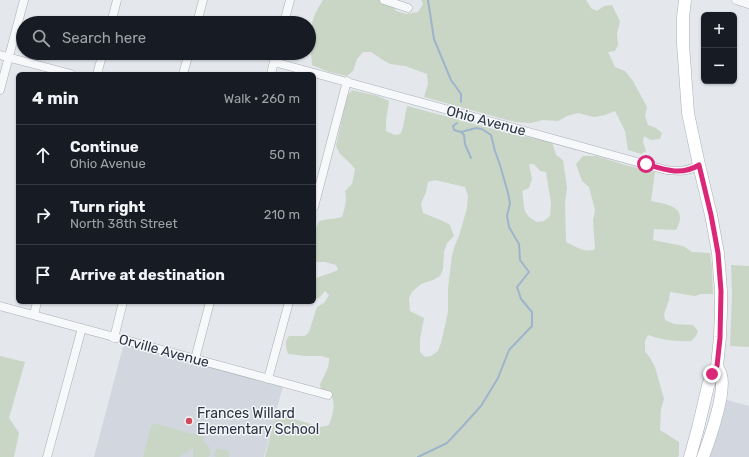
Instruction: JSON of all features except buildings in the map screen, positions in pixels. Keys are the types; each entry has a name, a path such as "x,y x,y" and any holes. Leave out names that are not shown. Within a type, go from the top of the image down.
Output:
{"main road":[{"path":"685,0 683,17 683,44 688,113 711,215 718,253 721,291 720,338 717,366 712,374 708,386 690,457"},
{"path":"704,457 714,425 722,386 721,375 717,366"}],"street":[{"path":"20,16 24,0"},
{"path":"113,16 117,0"},
{"path":"199,16 203,0"},
{"path":"286,16 290,0"},
{"path":"384,0 408,8"},
{"path":"736,0 748,4"},
{"path":"0,90 16,31"},
{"path":"0,55 16,60"},
{"path":"17,60 63,72"},
{"path":"98,72 101,60"},
{"path":"184,72 187,60"},
{"path":"272,72 274,62"},
{"name":"Ohio Avenue","path":"274,62 312,72"},
{"name":"Ohio Avenue","path":"316,73 666,170 681,171 692,169 699,165"},
{"path":"316,199 347,81"},
{"path":"34,315 37,304"},
{"path":"114,338 122,304"},
{"path":"195,359 209,304"},
{"path":"268,379 288,304"},
{"name":"Orville Avenue","path":"0,306 328,395"},
{"path":"47,457 82,328"}],"shaded area":[{"name":"Frances Willard Elementary School","path":"124,343 283,386 264,457 94,457"},
{"path":"723,399 749,406 749,457 707,457"}],"green space":[{"path":"323,0 389,0 396,11 406,14 418,12 423,4 421,0 586,0 591,8 597,11 604,6 612,5 620,21 617,33 618,45 615,51 608,52 615,67 625,71 633,81 647,107 645,116 648,125 656,128 662,133 660,139 651,140 644,136 643,142 646,151 641,154 628,150 625,131 615,111 594,117 578,113 567,116 558,121 543,120 531,123 515,122 424,97 428,84 427,74 405,66 390,64 371,52 363,52 357,59 353,71 347,76 329,72 312,65 312,60 316,60 316,16 315,16"},
{"path":"352,90 378,96 389,101 386,131 395,135 400,134 401,132 407,106 516,135 552,142 556,155 563,160 567,188 565,202 566,242 583,250 594,250 595,247 593,221 595,210 589,187 582,181 576,164 583,156 597,156 625,165 655,172 651,201 670,205 675,208 680,216 676,230 654,229 653,240 683,246 692,252 710,253 712,268 713,294 701,294 695,296 670,292 664,314 665,320 674,324 693,325 698,331 696,336 691,341 680,341 648,335 645,341 645,351 655,367 664,399 661,409 660,430 679,442 678,457 265,457 275,417 287,417 321,427 329,425 333,413 334,406 331,394 321,390 320,384 328,368 329,358 321,356 288,354 286,342 289,336 305,336 309,332 317,307 324,303 329,295 325,291 316,299 316,278 338,270 336,265 316,262 316,229 319,221 342,217 346,198 345,191 352,184 355,169 340,154 336,146 347,96","holes":["529,164 534,164 540,171 546,172 551,203 550,216 544,221 537,222 526,213 522,191 529,188 532,179","435,180 465,187 468,196 467,208 452,255 448,289 448,312 441,343 438,351 431,356 425,357 420,352 420,339 424,318 410,311 409,298 412,292 421,284 440,276 443,269 444,252 447,243 454,236 450,225 423,213 421,204 428,182"]},
{"path":"731,265 749,266 749,347 730,346 732,296"},
{"path":"0,356 25,362 9,418 19,433 14,457 0,457"},
{"path":"152,423 205,437 203,441 210,448 210,455 208,457 193,457 193,448 179,457 143,457"},
{"path":"217,448 229,451 229,457 215,457 214,452"}],"waterway":[{"path":"428,0 434,39 451,80 461,94 461,102"},
{"path":"418,457 447,443 481,406 498,378 509,350 532,326 532,312 521,299 517,287 529,272 520,260 519,244 509,227 507,216 510,203 491,135 482,129 476,128 461,132 454,130 453,126 457,123"},
{"path":"461,132 464,135 465,144 471,158"}],"place":[{"name":"Frances Willard Elementary School","path":"189,421"}],"route":[{"path":"646,164 666,170 681,171 692,169 699,165 718,253 721,291 720,338 717,366 712,374"}]}
